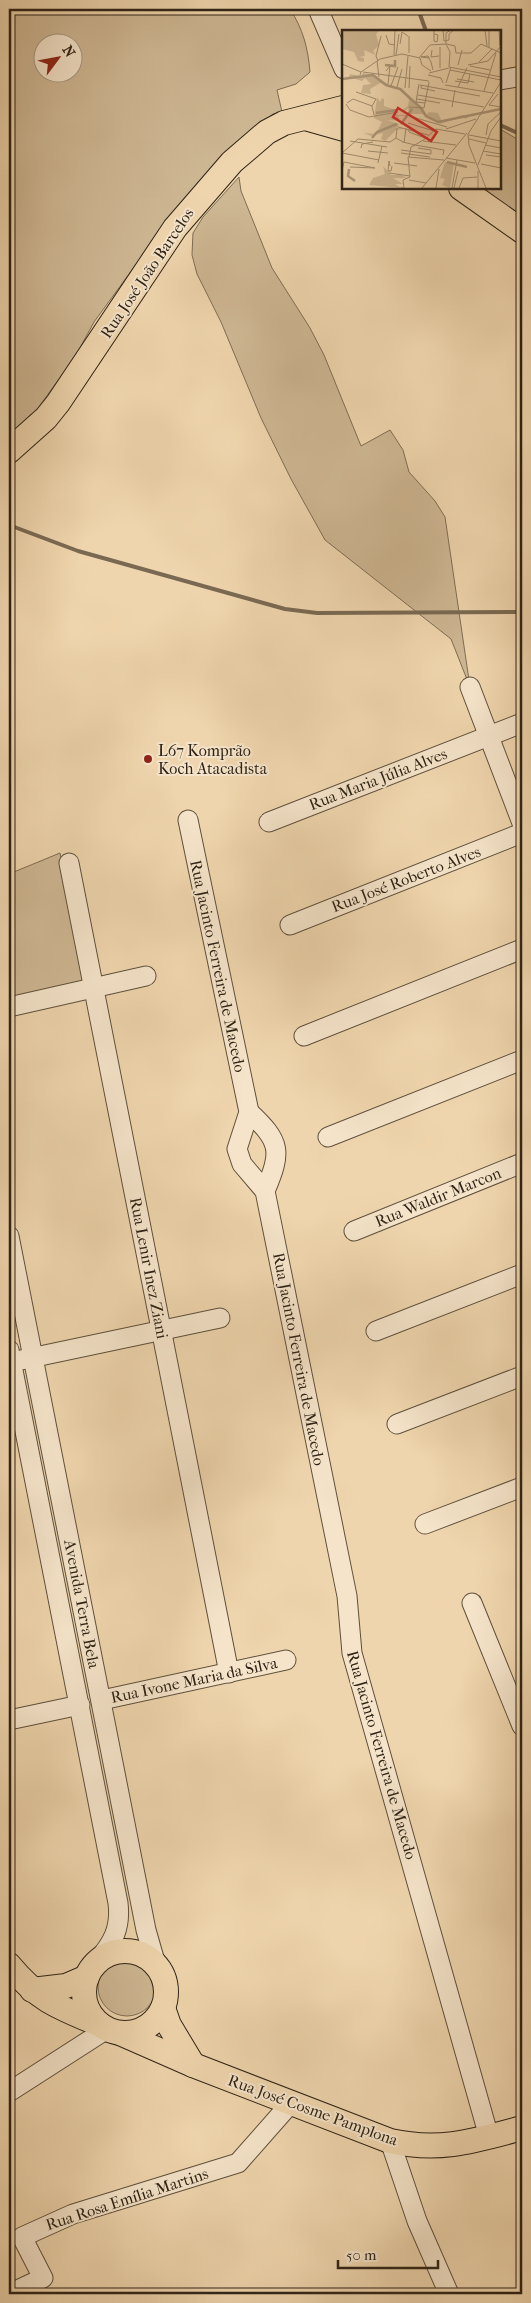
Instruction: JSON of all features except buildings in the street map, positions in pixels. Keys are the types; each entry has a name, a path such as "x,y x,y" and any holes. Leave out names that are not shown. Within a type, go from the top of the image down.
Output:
{"main road":[{"name":"Rua José João Barcelos","path":"9,451 46,418 58,403 175,228 210,185 251,143 267,132 284,123 342,108"},
{"path":"342,112 340,119 342,124"},
{"path":"303,118 342,128"},
{"path":"462,189 522,231"},
{"path":"32,1990 66,1986 92,1969 111,1953 127,1951 149,1959 160,1970 165,1982 166,1995 163,2008 156,2019 146,2028 133,2033 109,2029 90,2014 85,2002 84,1989 92,1969"},
{"name":"Rua José Cosme Pamplona","path":"9,1965 32,1990 65,2010 193,2066 390,2141 412,2146 436,2147 489,2137 522,2128"},
{"path":"163,2008 169,2025 193,2066"}],"street":[{"path":"318,9 342,64"},
{"path":"501,80 522,76"},
{"path":"470,687 522,823"},
{"name":"Rua Maria Júlia Alves","path":"269,822 522,723"},
{"name":"Rua Jacinto Ferreira de Macedo","path":"188,820 249,1112 237,1149 242,1164 265,1191 347,1596 352,1653 489,2137"},
{"name":"Rua José Roberto Alves","path":"290,925 522,833"},
{"name":"Rua Lenir Inez Ziani","path":"69,864 229,1673"},
{"path":"304,1036 522,949"},
{"path":"9,1007 146,976"},
{"path":"328,1137 522,1060"},
{"name":"Rua Jacinto Ferreira de Macedo","path":"249,1112 267,1129 275,1142 276,1158 265,1191"},
{"name":"Rua Waldir Marcon","path":"354,1231 522,1164"},
{"name":"Avenida Terra Bela","path":"9,1236 146,1930 152,1953 160,1970"},
{"path":"376,1331 522,1274"},
{"path":"10,1358 33,1358 220,1318"},
{"name":"Avenida Terra Bela","path":"10,1358 80,1705 119,1912 115,1938 92,1969"},
{"path":"397,1424 522,1376"},
{"path":"425,1524 522,1487"},
{"path":"472,1603 522,1726"},
{"name":"Rua Ivone Maria da Silva","path":"102,1700 286,1660"},
{"path":"9,1720 80,1705"},
{"path":"9,2092 109,2029"},
{"name":"Rua Rosa Emília Martins","path":"9,2294 43,2278 22,2237 73,2214 238,2163 290,2104"},
{"path":"390,2141 417,2221 449,2294"}],"shaded area":[{"path":"9,9 290,9 304,39 310,72 296,84 277,90 282,112 273,114 234,144 167,222 94,322 75,357 30,419 9,437"},
{"path":"501,130 522,142 522,217 481,189 501,189"},
{"path":"239,177 241,191 272,268 310,328 324,355 361,446 390,430 403,450 409,472 435,501 445,517 470,687 451,639 325,540 291,479 261,418 221,322 197,274 192,255 193,233 203,217"},
{"path":"60,853 85,983 9,1000 9,874"},
{"path":"127,1958 138,1960 151,1971 156,1987 154,1998 143,2011 127,2016 116,2014 103,2003 98,1987 100,1976 111,1963"}],"waterway":[{"path":"418,9 426,30"},
{"path":"501,125 522,135"},
{"path":"9,525 78,551 285,609 317,613 522,612"}],"place":[{"name":"L67 Komprão Koch Atacadista","path":"148,759"}]}
